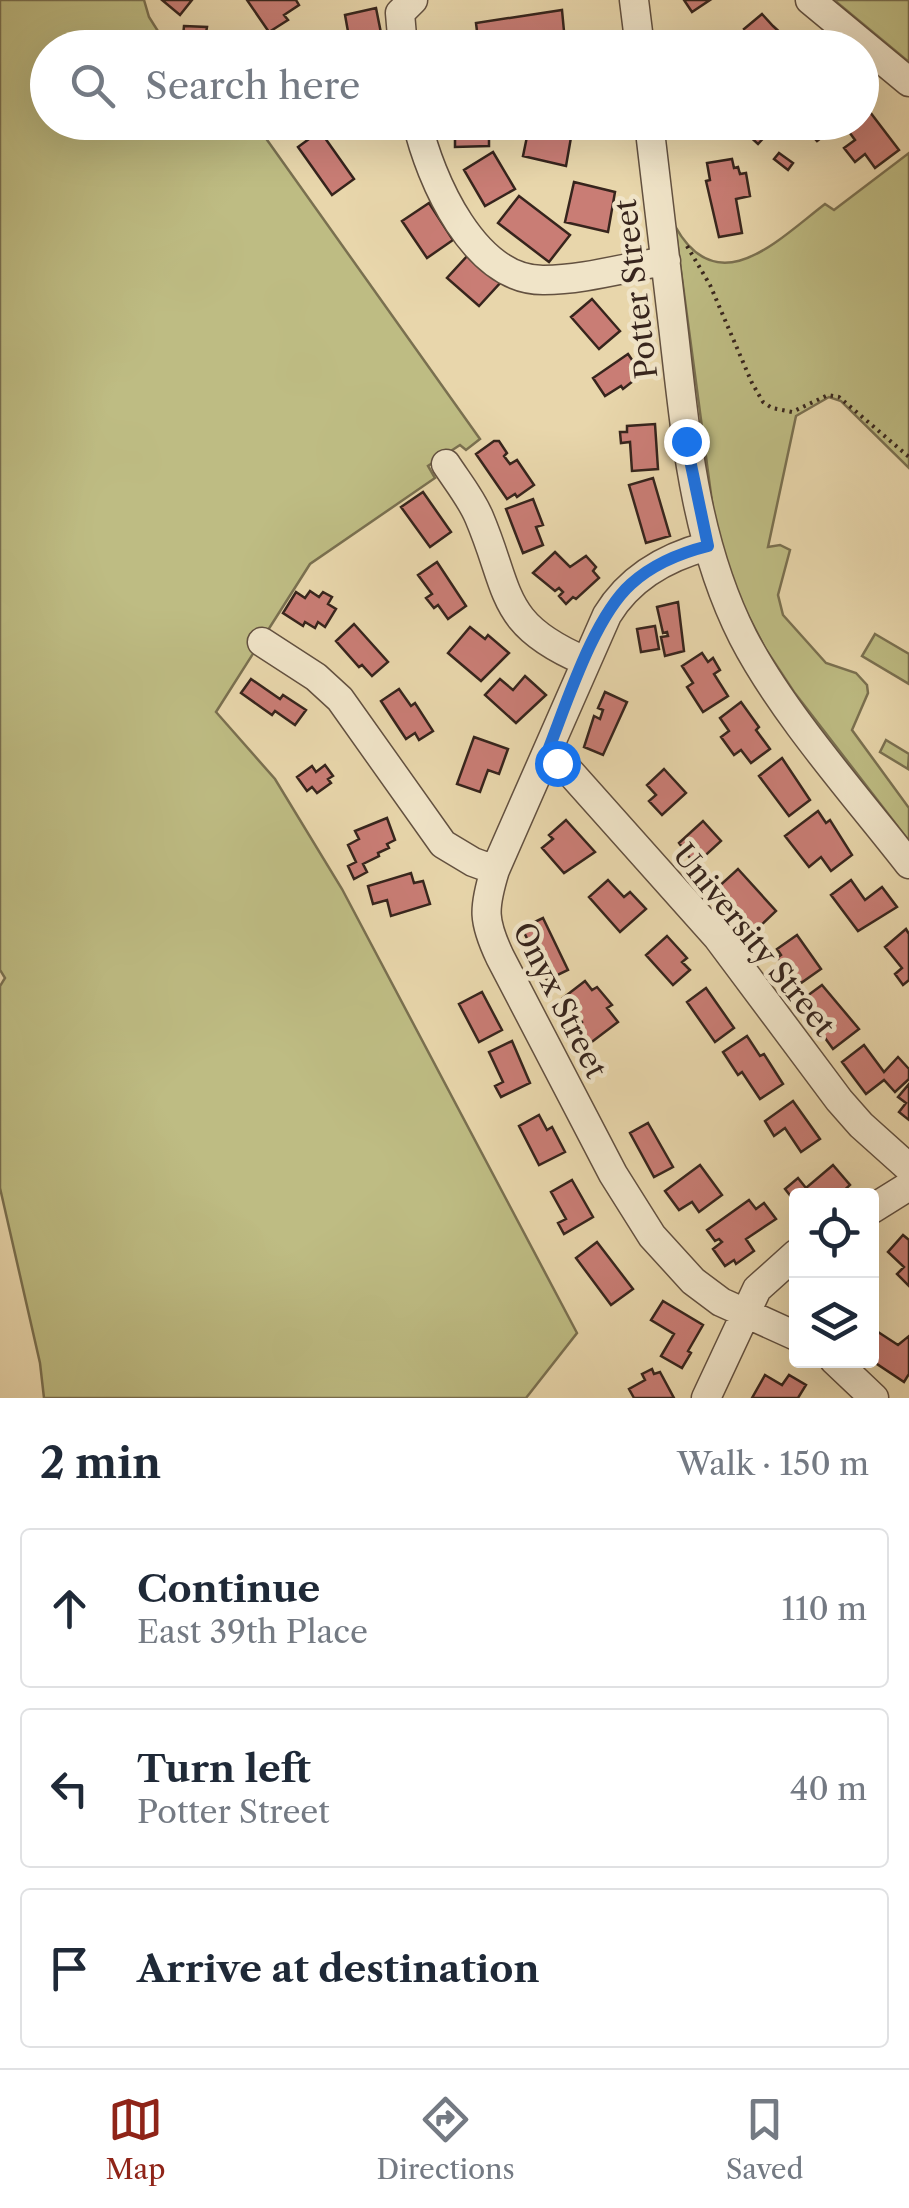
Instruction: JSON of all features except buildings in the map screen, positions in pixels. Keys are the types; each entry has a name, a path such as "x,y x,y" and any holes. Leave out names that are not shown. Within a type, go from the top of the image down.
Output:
{"street":[{"path":"634,0 638,30"},
{"path":"810,0 846,30"},
{"path":"879,57 909,82"},
{"path":"422,140 429,169 454,216 484,252 516,274 549,280 676,253"},
{"name":"Potter Street","path":"653,140 676,253 686,441 708,546 722,590 745,640 773,684 909,864"},
{"path":"446,464 479,518 502,589 518,614 548,644 585,661"},
{"name":"Onyx Street","path":"708,546 668,559 631,584 607,615 495,870 485,911 490,934 612,1174 652,1236 692,1280 721,1302 789,1333"},
{"path":"262,642 316,677 340,699 443,844 495,870"},
{"name":"University Street","path":"545,758 569,771 718,938 839,1100 909,1168"},
{"path":"879,1204 909,1186"},
{"path":"706,1398 757,1289 789,1260"},
{"path":"842,1368 874,1398"}],"path":[{"path":"676,253 710,285 752,384 764,402 792,412 828,396 839,397 909,457"}],"shaded area":[{"path":"0,0 144,0 157,30 30,30 30,140 267,140 480,439 466,450 460,445 428,466 435,478 310,564 216,712 275,779 342,889 577,1333 526,1398 44,1398 40,1363 0,1188 0,986 5,978 0,970"},
{"path":"834,0 909,0 909,62 879,37 879,30 870,30"},
{"path":"909,153 909,468 841,401 829,397 796,416 768,547 780,545 790,550 778,595 783,615 826,663 856,673 867,685 868,693 852,730 909,808 909,841 794,692 737,594 715,524 675,226 692,249 710,260 729,263 749,257 769,247 825,204 834,210"},
{"path":"875,634 909,654 909,684 862,656"},
{"path":"886,740 909,754 908,769 880,752"}],"route":[{"path":"557,763 545,758 585,661 614,604 631,584 654,567 708,546 686,441"}]}
